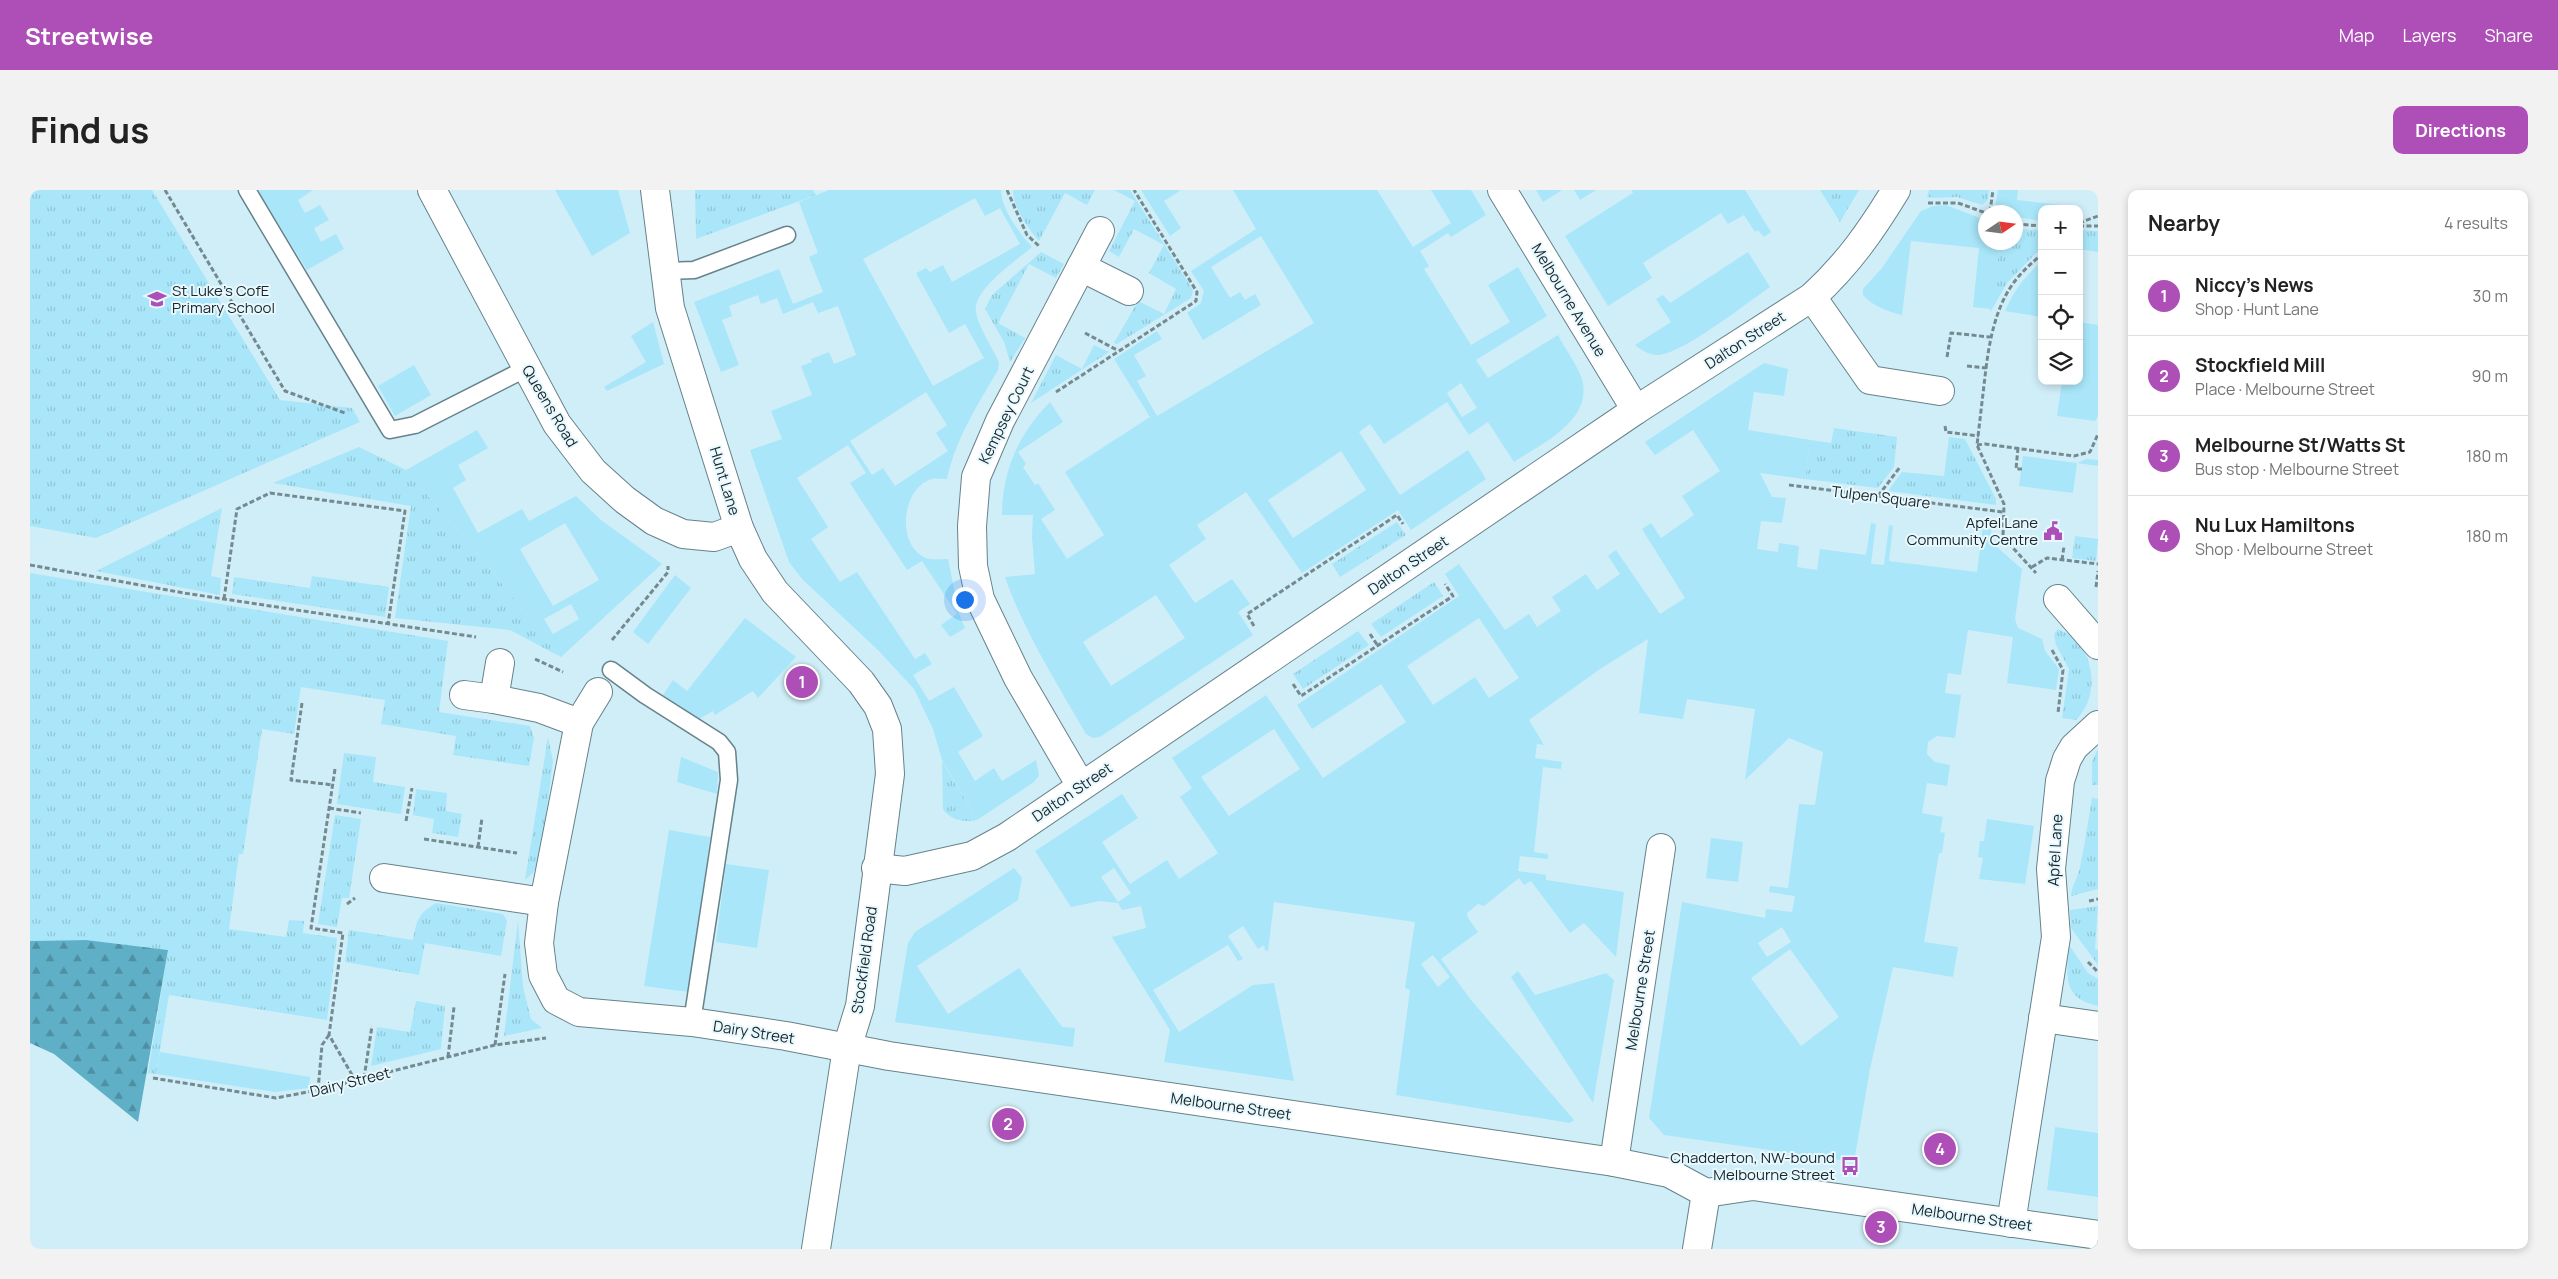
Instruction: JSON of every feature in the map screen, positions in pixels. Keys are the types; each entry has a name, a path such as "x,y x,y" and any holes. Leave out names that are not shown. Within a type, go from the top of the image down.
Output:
{"street":[{"name":"Hunt Lane","path":"655,190 670,308 739,528 753,559 775,592 860,682 878,706 887,729"},
{"name":"Melbourne Avenue","path":"1502,190 1636,410"},
{"name":"Dalton Street","path":"876,868 905,871 972,856 1007,837 1636,410 1812,296 1836,275 1859,248 1896,190"},
{"name":"Queens Road","path":"435,191 558,424 593,471 625,500 654,521 683,534 714,537 739,528"},
{"name":"Kempsey Court","path":"1081,786 1067,766 1018,678 980,599 973,566 972,526 976,478 997,429 1100,231"},
{"path":"1081,267 1129,291"},
{"path":"1812,296 1870,380 1940,391"},
{"path":"2058,599 2098,645"},
{"path":"494,699 500,663"},
{"name":"Dairy Street","path":"605,681 579,724 544,902 539,943 543,976 556,1000 579,1012 692,1022 786,1036 848,1048"},
{"path":"464,695 539,708 579,724"},
{"name":"Apfel Lane","path":"2011,1223 2056,937 2050,869 2060,781 2066,759 2079,741 2098,725"},
{"name":"Stockfield Road","path":"816,1249 848,1048 860,1006 876,868 890,774 887,729"},
{"name":"Melbourne Street","path":"1614,1162 1661,848"},
{"path":"384,878 544,902"},
{"path":"2043,1018 2098,1026"},
{"name":"Melbourne Street","path":"848,1048 899,1058 1614,1162 1669,1173 1706,1194 1753,1186 2098,1235"},
{"path":"1696,1249 1706,1194"}],"lane":[{"path":"247,190 390,430 415,425 527,368"},
{"path":"666,271 694,270 787,235"},
{"path":"605,681 645,695 719,742 727,752 730,780 692,1022"}],"path":[{"path":"165,190 285,391 390,430"},
{"path":"1007,190 1027,235 1039,246"},
{"path":"1991,205 1993,190"},
{"path":"1924,203 1958,203 1978,210"},
{"path":"2083,223 2098,216"},
{"path":"2023,225 2038,226"},
{"path":"2083,225 2098,226"},
{"path":"1986,368 1990,337 2000,310 2018,277 2038,258"},
{"path":"1951,333 1990,337"},
{"path":"1946,432 1979,436 1977,445 2004,504 2003,537 2032,568 2047,558 2098,564"},
{"path":"1977,445 1985,444 2074,456 2090,452 2097,437"},
{"path":"2018,448 2016,469 2022,469"},
{"path":"1878,496 1900,466"},
{"name":"Tulpen Square","path":"1788,485 2003,512"},
{"path":"224,599 237,509 270,493 405,511 388,624"},
{"path":"1257,629 1247,614 1397,515 1407,530"},
{"path":"607,646 668,572 669,558 683,534"},
{"path":"2062,560 2064,546"},
{"path":"30,565 224,599 483,638"},
{"path":"1291,681 1301,696 1453,596 1442,580"},
{"path":"2051,648 2063,670 2057,719"},
{"path":"528,656 563,672"},
{"path":"302,703 291,780 333,784"},
{"path":"318,1090 322,1045 329,1035 343,933 311,928 335,769"},
{"path":"406,821 412,788"},
{"path":"329,808 361,813"},
{"path":"478,847 482,818"},
{"path":"424,839 522,854"},
{"path":"495,1045 505,972"},
{"path":"448,1057 454,1007"},
{"path":"364,1078 372,1026"},
{"path":"329,1035 355,1080"},
{"name":"Dairy Street","path":"153,1078 276,1098 318,1090 495,1045 546,1038"}],"green space":[{"name":"St Luke's CofE Primary School","path":"30,190 152,190 280,400 352,408 360,422 96,538 30,526"},
{"path":"257,190 313,190 298,200 305,213 320,205 329,220 314,228 321,242 336,234 344,249 307,270"},
{"path":"555,190 618,190 630,233 592,256"},
{"path":"695,190 813,190 816,195 696,239"},
{"path":"829,190 1001,190 1008,213 1032,247 996,276 977,303 977,318 999,362 998,370 975,409 962,436 947,479 932,479 922,484 909,503 906,514 906,527 914,548 928,559 948,559 959,614 965,628 950,637 941,625 957,614 922,561 907,570 857,494 850,483 866,473 848,445 797,478 828,527 811,539 840,582 857,572 915,659 925,653 932,664 913,675 929,701 954,687 983,736 958,752 975,781 994,768 1002,781 1036,760 1039,775 1034,782 977,820 942,760 933,729 914,689 878,650 802,579 789,562 750,450 782,439 771,411 812,395 801,366 812,362 811,359 829,352 834,364 856,355 838,306 818,313 813,302 783,314 777,298 761,304 758,295 729,306 732,316 722,320 739,365 721,372 694,302 779,269 793,304 823,292 809,257 818,253 799,202","holes":["975,198 985,216 1000,208 1020,244 952,282 943,265 930,272 926,268 916,273 949,333 965,324 984,358 933,386 863,259","926,392 947,425 936,433 948,451 895,486 883,468 872,475 850,441"]},
{"path":"1013,190 1095,190 1087,205 1065,193 1039,241 1018,210"},
{"path":"1114,190 1130,190 1193,290 1191,298 1117,344 1114,343 1138,301 1164,314 1176,289 1149,273 1164,245 1134,229 1119,257 1109,251 1135,201"},
{"path":"1141,190 1181,190 1164,201 1181,228 1170,236"},
{"path":"1233,190 1377,190 1413,247 1451,223 1431,190 1471,190 1486,215 1451,237 1448,233 1420,251 1429,266 1424,269 1471,345 1510,322 1488,285 1518,267 1547,316 1476,360 1488,378 1558,335 1582,379 1583,394 1580,407 1573,419 1563,429 1514,462 1488,422 1469,435 1447,402 1384,444 1370,424 1359,432 1400,495 1468,450 1486,479 1411,530 1398,510 1302,573 1246,492 1197,525 1206,539 1169,565 1195,603 1232,579 1250,604 1238,612 1253,635 1100,737 1093,738 1086,734 1042,657 1022,618 1005,577 1035,574 1032,537 1033,515 1002,515 1005,483 1009,468 1014,454 1029,427 1050,402 1063,422 1018,452 1026,464 1023,467 1035,485 1038,483 1055,510 1041,519 1067,559 1104,535 1065,472 1150,417 1114,359 1157,331 1162,339 1134,355 1146,376 1137,381 1157,416 1314,323 1261,236 1211,267 1230,298 1240,292 1245,300 1255,294 1261,305 1203,340 1187,313 1201,303 1204,291 1191,271 1256,229","holes":["1461,383 1477,408 1462,417 1447,393","1341,451 1366,490 1293,538 1268,500","1156,595 1185,638 1111,686 1083,642"]},
{"path":"1536,190 1562,190 1543,202"},
{"path":"1574,190 1596,190 1580,200"},
{"path":"1632,190 1745,190 1771,232 1764,237 1758,230 1755,232 1744,215 1728,224 1721,213 1643,263 1652,278 1608,306 1565,236 1633,193"},
{"path":"1820,190 1859,190 1840,222"},
{"path":"1929,190 1989,190 1988,200 1982,205 1957,197 1931,198 1927,196"},
{"path":"1998,190 2018,190 2017,200 2061,205 2038,205 2038,220 2023,218 2023,205 1995,205"},
{"path":"1946,205 1978,217 1978,248 1911,241 1902,315 1872,303 1863,295 1863,289 1882,268 1921,211 1933,206"},
{"path":"2023,229 2038,230 2038,251 2007,283 1990,313 1999,250 2023,250"},
{"path":"2083,230 2098,231 2098,252 2083,250"},
{"path":"1979,250 1999,250 1991,309 1973,307"},
{"path":"1041,252 1064,264 1056,278 1029,264 998,323 1025,338 1010,362 1004,342 985,309 992,295"},
{"path":"1748,252 1770,287 1696,338 1667,353 1656,355 1645,352 1635,345 1671,322 1656,299 1663,295 1670,303"},
{"path":"2038,265 2038,316 2005,311 2012,296"},
{"path":"653,322 664,364 607,391 604,387 646,362 631,336"},
{"path":"2083,323 2098,325 2098,416 2095,421 2057,416 2061,385 2083,385"},
{"path":"1094,345 1109,352 1031,403 1056,355 1082,369"},
{"path":"1764,363 1788,369 1784,396 1754,392 1748,430 1811,440 1805,479 1760,473 1772,497 1786,498 1782,523 1761,521 1757,549 1778,552 1779,543 1799,546 1797,567 1817,570 1820,549 1866,555 1871,523 1876,524 1871,564 1884,565 1889,525 1893,526 1889,561 1977,572 1983,526 1992,527 1990,541 2022,569 2015,619 2018,628 2042,639 2045,651 2059,669 2056,690 2007,683 2013,637 1968,630 1961,675 1948,673 1945,693 1961,695 1955,738 1937,736 1928,742 1927,754 1935,762 1950,765 1947,786 1927,783 1922,813 1943,817 1940,832 1945,833 1942,853 1939,853 1924,942 1958,947 1953,977 1893,967 1870,1069 1854,1162 1664,1135 1649,1118 1682,902 1765,918 1766,909 1792,912 1795,896 1769,892 1770,886 1788,888 1799,804 1815,805 1823,752 1789,738 1745,780 1755,709 1687,699 1683,719 1639,713 1648,639 1600,669 1529,720 1544,745 1537,744 1535,758 1562,762 1561,769 1543,767 1534,852 1548,854 1548,859 1520,856 1518,871 1546,875 1546,880 1624,892 1616,957 1584,923 1570,933 1531,881 1524,885 1519,878 1484,906 1478,904 1467,913 1468,918 1478,932 1441,959 1471,1000 1574,1120 1570,1123 1396,1095 1410,990 1405,988 1415,922 1274,902 1268,951 1265,950 1264,945 1258,949 1243,926 1228,936 1243,959 1238,961 1228,945 1153,990 1179,1032 1253,985 1274,983 1294,1081 1164,1062 1170,1030 1112,937 1146,928 1141,906 1122,910 1118,903 1100,901 1071,907 1035,851 1122,794 1138,818 1102,842 1130,884 1167,860 1179,879 1218,853 1180,797 1192,788 1172,758 1266,695 1323,778 1406,722 1381,684 1312,729 1297,705 1459,596 1445,574 1459,564 1505,630 1529,614 1537,627 1561,611 1552,597 1586,574 1597,590 1620,574 1608,556 1616,550 1660,614 1685,598 1642,529 1651,523 1661,538 1694,515 1682,496 1720,471 1693,430 1655,455 1645,442","holes":["1479,618 1519,678 1489,698 1475,677 1433,705 1407,666","1274,729 1300,769 1229,816 1201,777","1114,868 1131,893 1118,902 1101,877","1782,927 1791,942 1767,957 1758,943","1790,949 1839,1017 1801,1046 1751,978","1433,955 1450,977 1438,987 1421,964"]},
{"path":"414,365 431,395 395,416 378,386"},
{"path":"1834,428 1897,437 1894,467 1878,488 1805,479 1811,440 1831,443"},
{"path":"477,430 488,448 458,465 466,480 453,488 478,533 522,509 529,521 576,496 601,520 662,564 561,657 473,548 406,470","holes":["565,523 599,580 553,606 520,549","571,604 579,619 553,634 544,619"]},
{"path":"1949,437 1965,439 1996,499 1996,505 1888,491 1902,472 1944,476"},
{"path":"359,447 406,470 473,548 561,657 510,630 395,618 411,506 273,483"},
{"path":"2023,456 2077,463 2073,493 2019,486"},
{"path":"2087,459 2098,460 2098,466 2077,463"},
{"path":"222,508 211,576 221,578 220,595 96,571"},
{"path":"1397,522 1406,535 1340,577 1332,564"},
{"path":"2075,536 2098,539 2096,561 2072,558"},
{"path":"30,573 448,641 439,712 530,726 534,738 529,766 453,755 456,736 381,724 385,700 301,687 294,734 262,729 243,854 239,854 229,929 286,937 289,920 304,921 303,933 337,938 327,1020 169,995 156,1074 148,1073 168,950 86,940 30,941"},
{"path":"675,575 691,588 648,644 633,632"},
{"path":"312,576 389,587 385,617 232,594 234,577 310,588"},
{"path":"1434,582 1443,596 1381,637 1371,624"},
{"path":"745,618 796,657 758,698 753,691 715,715 713,711 699,719 663,695 673,680 687,691"},
{"path":"2058,629 2075,639 2082,648 2090,668 2091,691 2083,711 2076,720 2062,718 2069,669 2056,645 2054,634"},
{"path":"1358,631 1369,645 1303,689 1293,674"},
{"path":"548,737 553,761 541,855 533,873 525,880"},
{"path":"2098,749 2098,785 2092,785 2092,761"},
{"path":"344,753 376,757 373,782 405,787 401,814 337,804"},
{"path":"681,757 718,772 717,794 677,782"},
{"path":"942,761 977,820 958,820 950,816 943,809"},
{"path":"416,789 447,793 446,811 462,814 458,837 432,833 434,819 413,815"},
{"path":"2092,798 2098,799 2098,889 2071,896 2080,867"},
{"path":"335,815 361,819 349,898 342,898 337,927 318,924"},
{"path":"1987,819 2034,826 2025,884 1979,879 1983,858 1978,857 1980,841 1984,841"},
{"path":"669,830 710,837 689,992 644,986"},
{"path":"1711,838 1743,842 1738,882 1706,878"},
{"path":"726,864 769,870 757,948 716,942"},
{"path":"1014,868 1022,878 1018,900 917,966 948,1014 1019,968 1062,1027 1075,1028 1073,1047 895,1022 908,943 915,932"},
{"path":"436,903 503,914 507,921 501,956 425,943 419,975 345,962 349,930 413,940 419,918 425,910"},
{"path":"2098,906 2095,949 2098,950 2098,965 2071,928 2070,910"},
{"path":"518,921 523,987 531,1019 542,1028 504,1036"},
{"path":"86,940 168,950 138,1122 54,1054 30,1043 30,941"},
{"path":"2069,945 2088,973 2098,979 2098,1006 2086,1002 2072,991 2069,984 2067,966"},
{"path":"1518,971 1535,995 1606,973 1614,980 1593,1103 1511,977"},
{"path":"416,1001 445,1006 441,1049 371,1066 377,1027 410,1032"},
{"path":"160,1052 310,1077 309,1088 275,1092 156,1074"},
{"path":"2055,1127 2098,1133 2098,1197 2047,1190"}],"place":[{"name":"St Luke's CofE Primary School","path":"157,299"},
{"name":"Apfel Lane Community Centre","path":"2053,531"},
{"name":"Niccy's News","path":"802,682"},
{"name":"Stockfield Mill","path":"1008,1124"},
{"name":"Nu Lux Hamiltons","path":"1940,1149"},
{"name":"Chadderton, NW-bound Melbourne Street","path":"1850,1166"},
{"name":"Melbourne St/Watts St","path":"1881,1227"}]}
